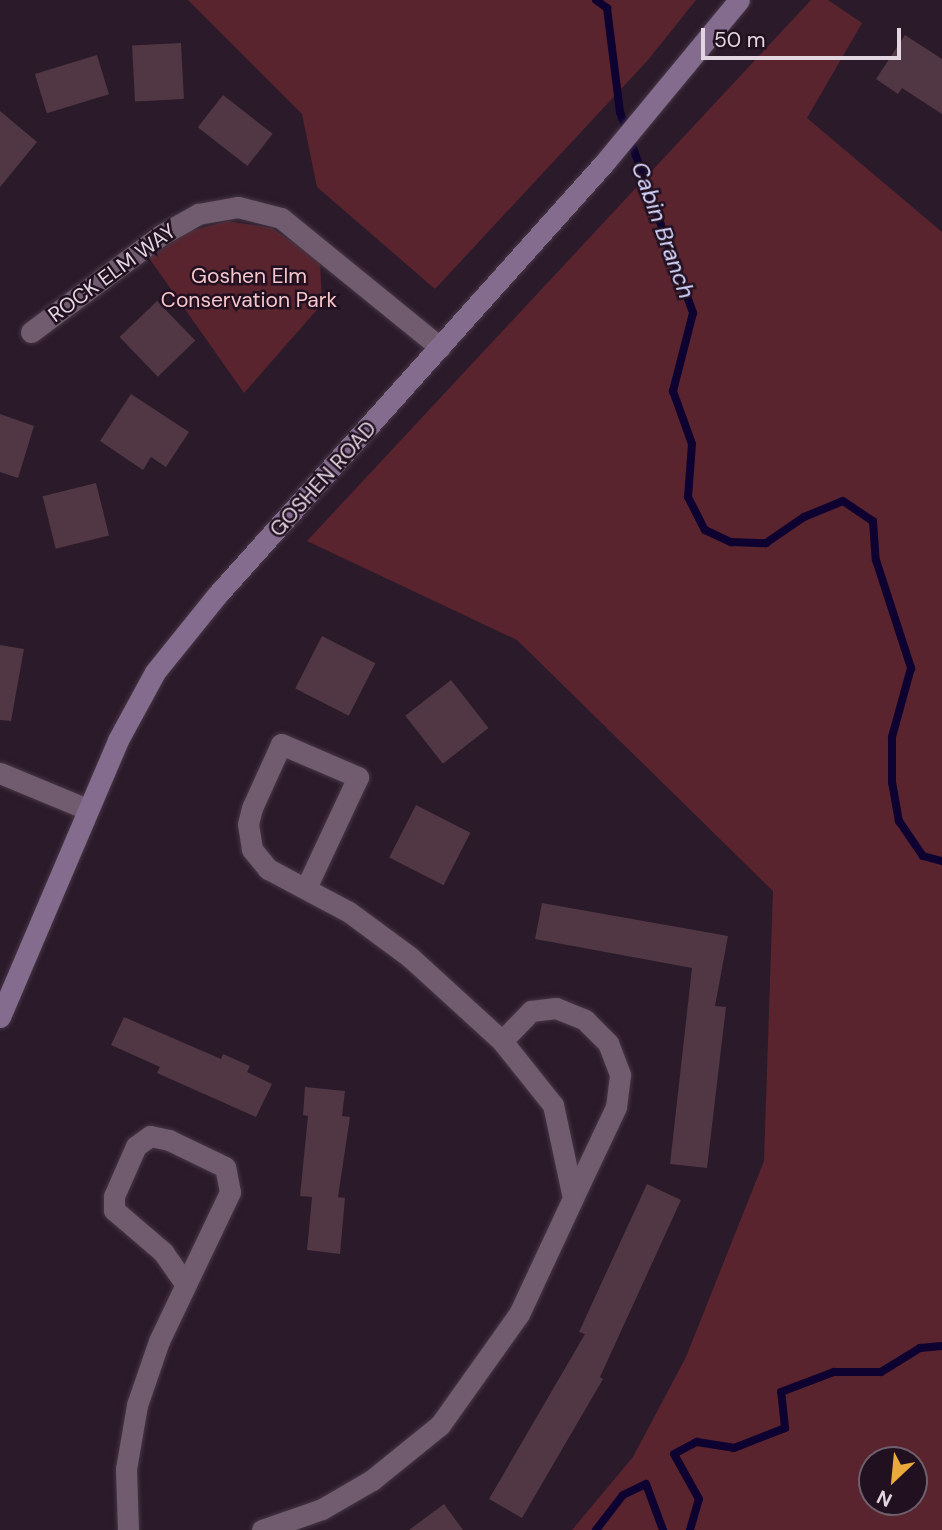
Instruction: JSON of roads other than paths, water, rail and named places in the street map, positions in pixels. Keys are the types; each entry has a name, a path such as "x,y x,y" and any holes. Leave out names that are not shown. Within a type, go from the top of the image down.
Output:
{"street":[{"name":"GOSHEN ROAD","path":"0,1017 87,809 135,706 179,641 605,162 739,0"},
{"name":"ROCK ELM WAY","path":"31,332 160,235 198,214 238,207 281,218 440,346"},
{"path":"306,888 358,777 281,744 248,824 252,849 268,869 306,888 410,957 502,1041 553,1105 573,1198"},
{"path":"0,773 87,809"},
{"path":"262,1530 322,1509 372,1480 440,1425 519,1314 616,1107 620,1075 608,1043 584,1020 556,1009 531,1011 502,1041"},
{"path":"128,1530 125,1469 136,1405 185,1284 230,1192 231,1178 225,1167 169,1140 150,1136 136,1146 114,1196 114,1210 163,1252 185,1284"}],"waterway":[{"name":"Cabin Branch","path":"596,0 607,8 620,112 693,313 673,391 692,444 688,497 705,530 731,542 766,543 804,517 843,501 873,521 876,560 911,668 892,737 892,782 899,821 923,856 942,861"},
{"path":"690,1530 699,1499 674,1454 697,1442 734,1448 785,1428 781,1392 834,1372 881,1372 920,1348 942,1346"},
{"path":"596,1530 623,1495 646,1484 663,1530"}],"park label":[{"name":"Goshen Elm Conservation Park","path":"249,288"}]}
